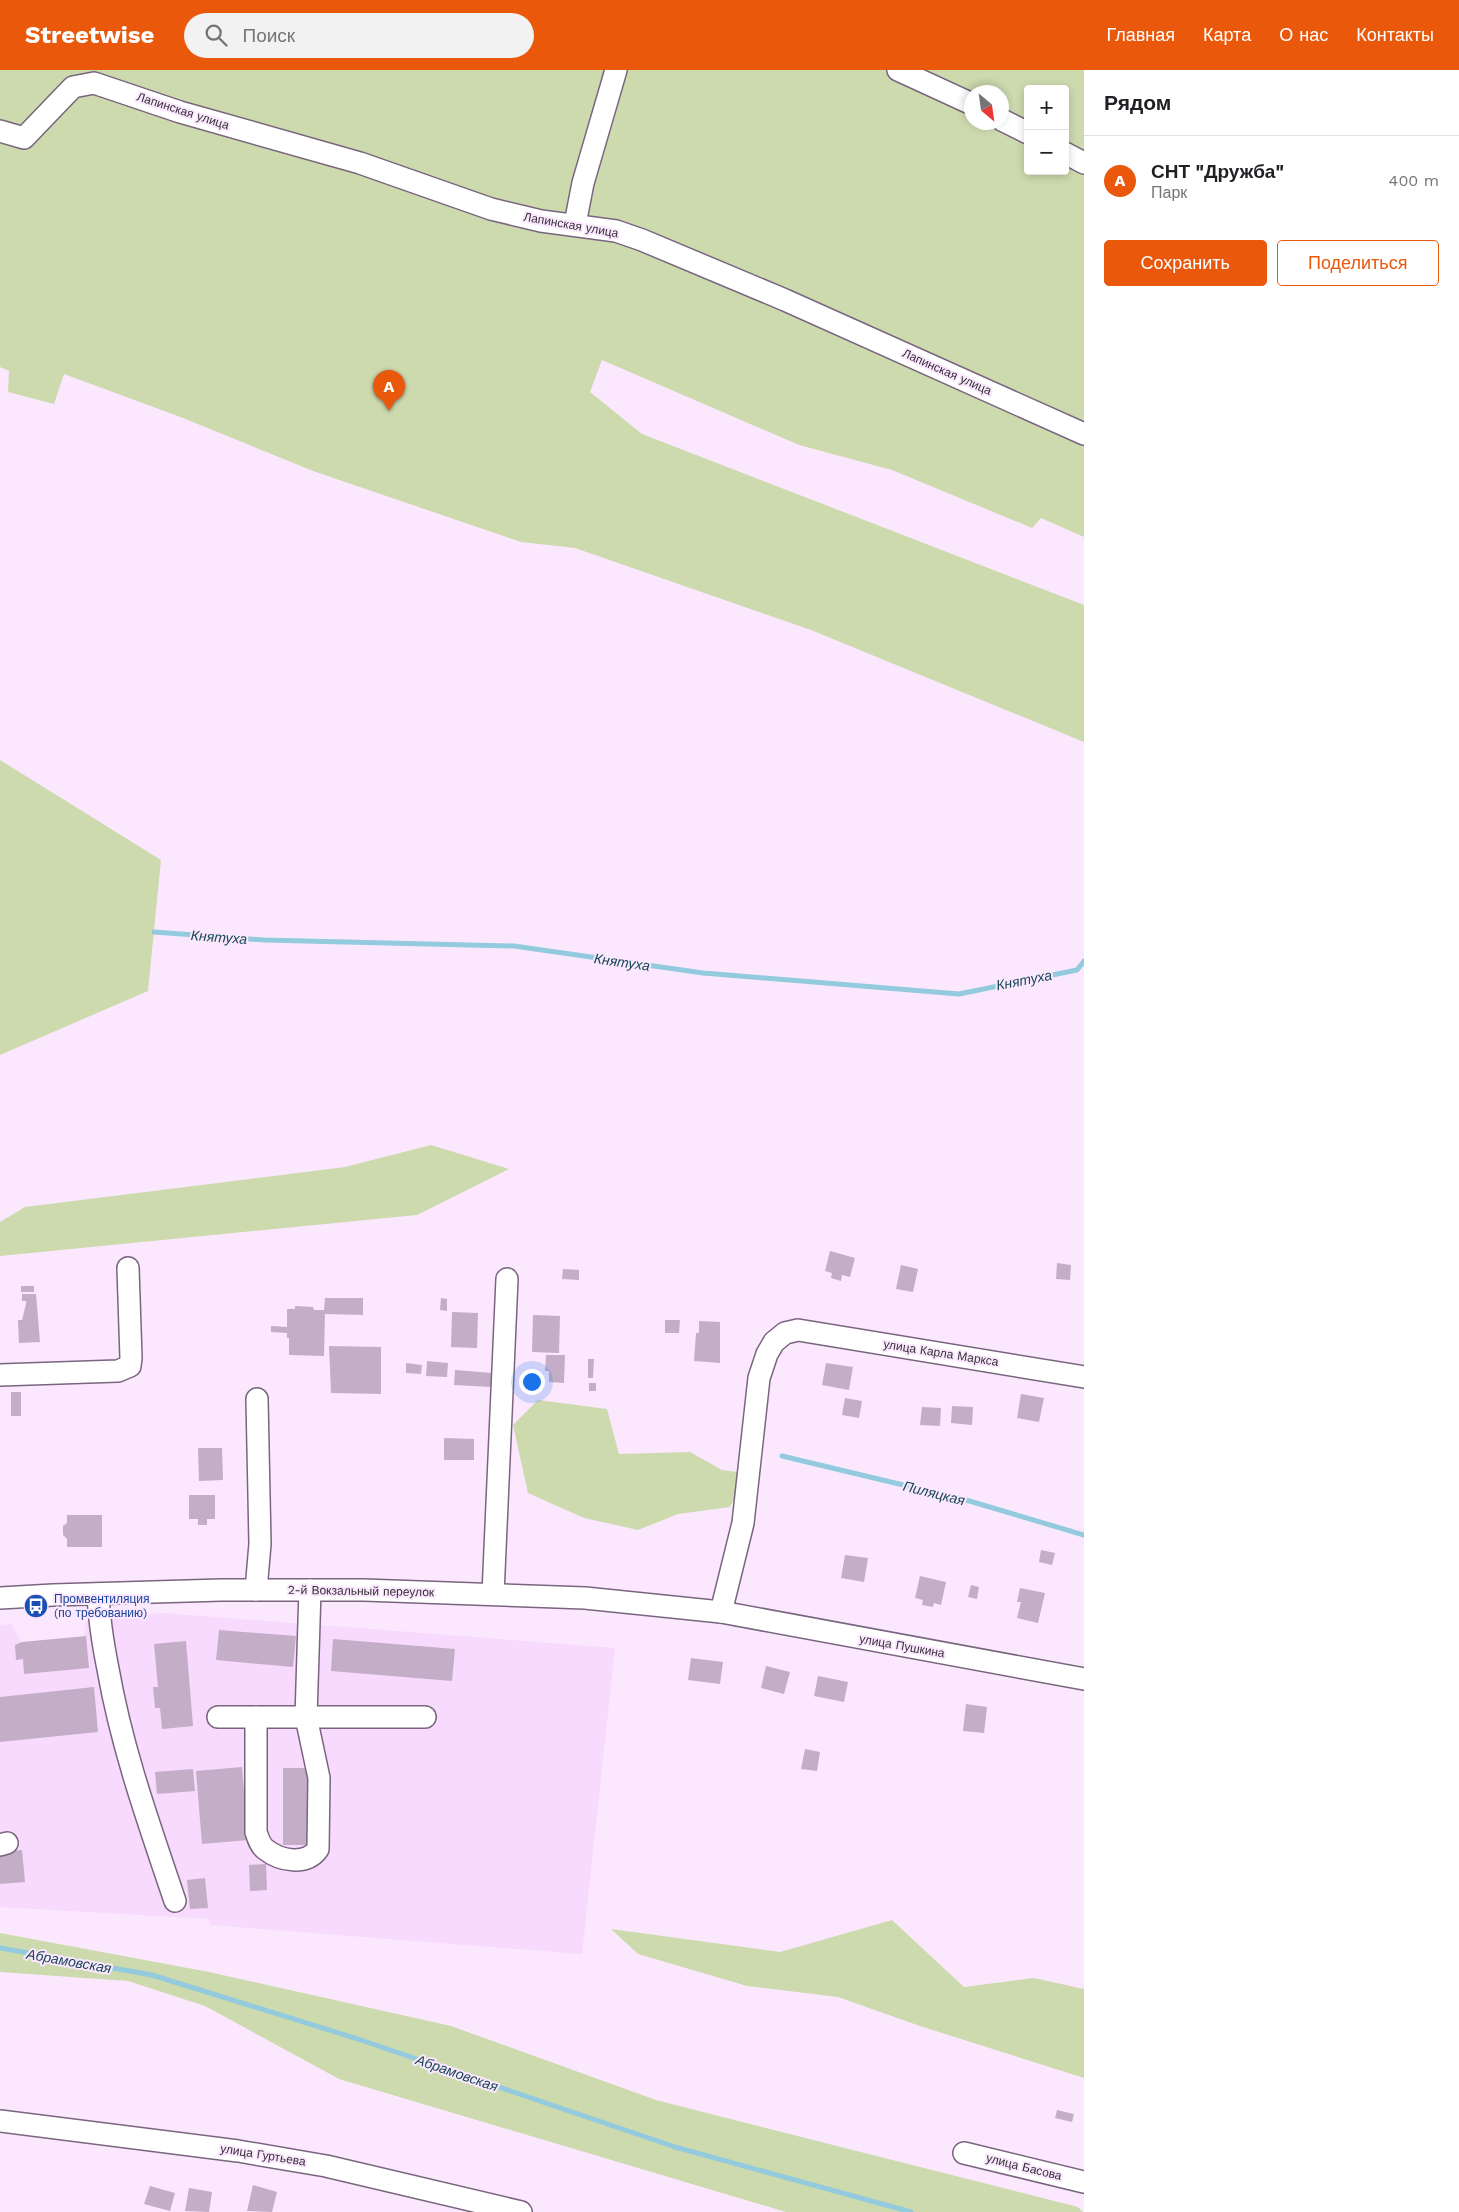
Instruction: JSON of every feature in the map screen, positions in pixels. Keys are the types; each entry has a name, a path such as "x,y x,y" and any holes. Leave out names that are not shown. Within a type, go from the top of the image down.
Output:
{"street":[{"path":"574,224 583,183 616,70"},
{"path":"898,70 964,100"},
{"name":"Лапинская улица","path":"0,131 24,138 73,87 94,83 198,117 360,163 491,209 541,221 616,231 642,240 713,272 785,300 1084,434"},
{"path":"1009,124 1024,132"},
{"path":"1069,155 1084,163"},
{"path":"0,1375 118,1371 130,1366 128,1268"},
{"path":"493,1594 507,1279"},
{"name":"улица Карла Маркса","path":"721,1612 743,1523 759,1378 767,1354 774,1342 785,1333 798,1330 1084,1376"},
{"path":"256,1590 260,1544 257,1400"},
{"path":"256,1717 256,1832 259,1842 264,1849 276,1855 288,1859 303,1860 313,1856 318,1849 319,1778 306,1717 310,1590"},
{"name":"2-й Вокзальный переулок","path":"0,1598 310,1590 585,1598 721,1612"},
{"path":"98,1594 99,1620 120,1731 176,1901"},
{"name":"улица Пушкина","path":"721,1612 1084,1680"},
{"path":"218,1717 425,1717"},
{"name":"улица Гуртьева","path":"0,2121 238,2151 326,2166 521,2212"},
{"name":"улица Басова","path":"964,2152 1084,2182"}],"shaded area":[{"path":"163,1613 615,1648 582,1954 210,1925 209,1919 0,1907 0,1625 11,1624 22,1642 84,1637 86,1621"}],"green space":[{"path":"0,70 1084,70 1084,537 1041,518 1032,528 892,470 799,445 602,360 590,392 642,434 1084,605 1084,742 811,630 575,548 521,542 313,471 183,418 64,374 54,404 8,392 9,371 0,367"},
{"path":"0,760 161,860 148,991 0,1055"},
{"path":"431,1145 509,1169 417,1215 0,1256 0,1222 25,1207 345,1167"},
{"path":"538,1400 607,1409 619,1454 690,1452 722,1470 738,1472 735,1497 730,1507 678,1514 638,1530 584,1518 528,1493 513,1425"},
{"path":"892,1920 964,1987 1034,1978 1084,1989 1084,2078 920,2026 838,1997 747,1986 638,1954 611,1929 780,1952"},
{"path":"0,1933 209,1972 451,2026 656,2100 1078,2207 1083,2212 786,2212 339,2079 205,2006 128,1981 0,1972"}],"building":[{"path":"830,1251 855,1258 850,1277 842,1275 841,1281 831,1278 832,1273 825,1271"},
{"path":"1057,1263 1071,1265 1070,1280 1056,1279"},
{"path":"901,1265 918,1269 913,1292 896,1289"},
{"path":"563,1269 579,1270 579,1280 562,1279"},
{"path":"21,1286 34,1286 34,1292 21,1292"},
{"path":"22,1294 36,1294 40,1342 19,1343 18,1320 22,1320 26,1304 26,1301 22,1301"},
{"path":"325,1298 363,1298 363,1315 325,1314 324,1356 289,1355 289,1338 287,1338 287,1333 271,1332 271,1326 287,1327 287,1309 295,1309 295,1306 324,1310"},
{"path":"441,1298 447,1299 447,1311 440,1310"},
{"path":"452,1312 478,1313 477,1348 451,1347"},
{"path":"533,1315 560,1316 559,1353 532,1352"},
{"path":"665,1320 680,1320 679,1333 665,1333"},
{"path":"699,1321 720,1322 720,1363 694,1361"},
{"path":"329,1346 381,1347 381,1394 331,1393"},
{"path":"546,1355 565,1355 564,1383 549,1382 549,1371 545,1371"},
{"path":"588,1359 594,1359 593,1378 588,1378"},
{"path":"427,1361 448,1363 447,1377 426,1376"},
{"path":"406,1363 422,1365 421,1374 406,1373"},
{"path":"826,1363 853,1367 849,1390 822,1385"},
{"path":"455,1370 492,1373 491,1387 454,1385"},
{"path":"521,1376 537,1377 536,1390 521,1389"},
{"path":"589,1383 596,1383 596,1391 589,1391"},
{"path":"11,1392 21,1392 21,1416 11,1416"},
{"path":"1021,1394 1044,1398 1039,1422 1017,1418"},
{"path":"845,1398 862,1401 859,1418 842,1415"},
{"path":"952,1406 973,1407 972,1425 951,1423"},
{"path":"922,1407 941,1408 940,1426 920,1425"},
{"path":"444,1438 474,1439 474,1460 444,1460"},
{"path":"198,1448 222,1448 223,1480 199,1481"},
{"path":"189,1495 215,1495 215,1519 207,1519 207,1525 198,1525 198,1519 189,1519"},
{"path":"67,1515 102,1515 102,1547 67,1547 67,1539 63,1535 63,1526 67,1523"},
{"path":"1041,1550 1055,1553 1052,1565 1039,1562"},
{"path":"845,1555 868,1558 864,1582 841,1578"},
{"path":"920,1576 946,1582 941,1605 934,1603 933,1607 922,1605 923,1600 915,1598"},
{"path":"971,1585 979,1587 977,1599 968,1597"},
{"path":"1020,1588 1045,1593 1038,1623 1017,1618 1021,1602 1017,1602"},
{"path":"219,1630 296,1636 293,1667 216,1660"},
{"path":"86,1636 89,1668 24,1674 23,1659 16,1660 15,1645 22,1642"},
{"path":"333,1639 455,1649 452,1681 331,1671"},
{"path":"186,1641 193,1726 162,1729 160,1708 155,1708 153,1687 158,1687 154,1644"},
{"path":"691,1658 723,1662 720,1684 688,1680"},
{"path":"766,1666 790,1672 784,1694 761,1688"},
{"path":"818,1676 848,1682 844,1702 814,1696"},
{"path":"94,1687 98,1732 0,1742 0,1697"},
{"path":"966,1704 987,1707 984,1733 963,1731"},
{"path":"805,1749 820,1752 817,1771 801,1769"},
{"path":"242,1767 248,1840 202,1844 196,1771"},
{"path":"283,1768 307,1768 308,1845 283,1845"},
{"path":"193,1769 195,1791 157,1794 155,1772"},
{"path":"22,1850 25,1882 0,1884 0,1852"},
{"path":"266,1864 267,1890 250,1891 249,1865"},
{"path":"205,1878 208,1908 190,1909 187,1880"},
{"path":"1057,2110 1074,2114 1072,2122 1055,2118"},
{"path":"253,2185 277,2192 272,2212 247,2211"},
{"path":"150,2186 175,2193 170,2211 144,2204"},
{"path":"189,2188 212,2192 209,2212 185,2211"}],"waterway":[{"name":"Княтуха","path":"154,932 264,940 514,946 703,973 959,994 1077,970 1084,961"},
{"name":"Пиляцкая","path":"782,1456 966,1500 1084,1535"},
{"name":"Абрамовская","path":"0,1948 152,1975 358,2039 675,2147 911,2212"}],"place":[{"name":"СНТ \"Дружба\"","path":"389,411"},
{"name":"Промвентиляция (по требованию)","path":"36,1606"}]}
